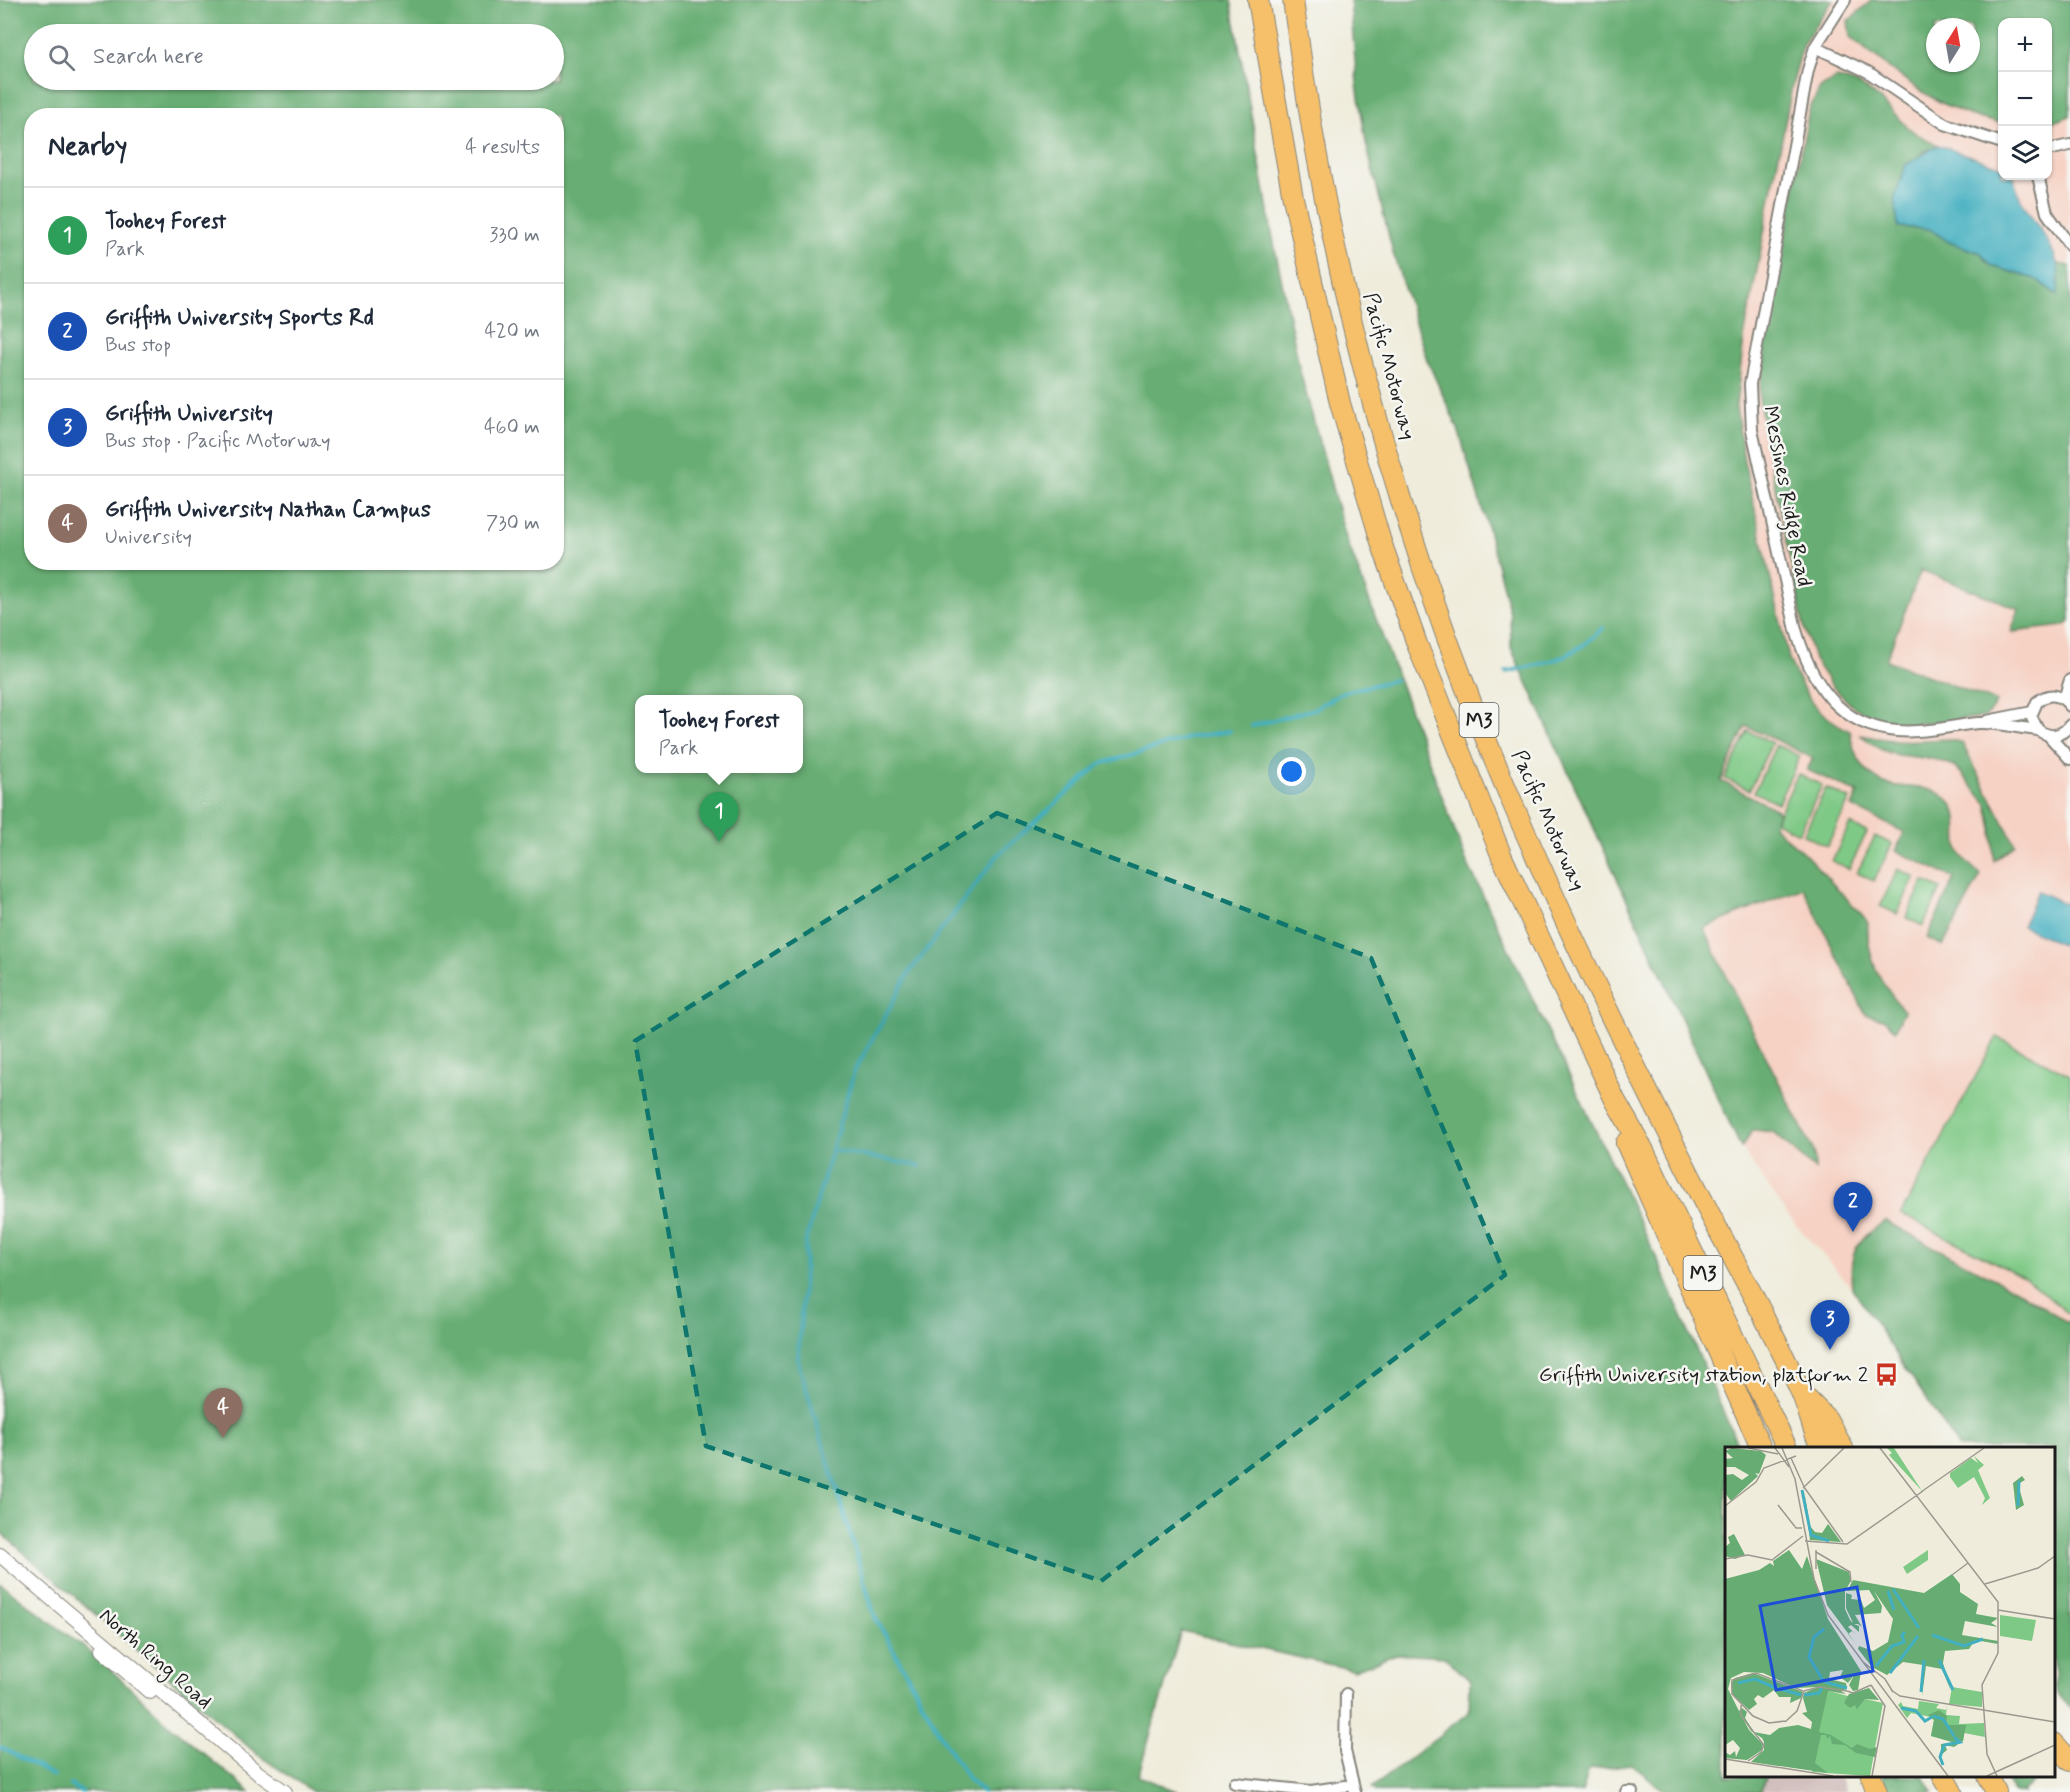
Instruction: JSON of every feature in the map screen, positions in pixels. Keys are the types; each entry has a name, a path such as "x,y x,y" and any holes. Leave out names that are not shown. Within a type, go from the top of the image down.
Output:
{"highway":[{"name":"M3","path":"1258,0 1293,198 1324,335 1358,467 1381,542 1446,721 1488,825 1615,1100 1643,1149 1786,1447"},
{"name":"Pacific Motorway","path":"1293,0 1311,122 1360,351 1411,530 1443,625 1509,795 1682,1158 1801,1393 1820,1447"},
{"path":"1615,1100 1618,1125 1709,1325 1760,1447"},
{"path":"1801,1393 1827,1419 1842,1447"},
{"path":"2055,1744 2070,1761"},
{"path":"1871,1777 1877,1792"},
{"path":"1944,1777 1952,1792"},
{"path":"1988,1777 1996,1792"}],"street":[{"name":"Messines Ridge Road","path":"1845,0 1815,47 1808,70 1750,384 1752,430 1802,653 1817,685 1827,699 1860,722 1902,732 1981,723 2032,712"},
{"path":"1815,47 1869,72 1945,124 1998,141"},
{"path":"2052,149 2070,146"},
{"path":"2039,180 2047,213 2070,246"},
{"path":"2070,680 2067,702 2054,695 2043,697 2034,705 2032,712 2033,723 2038,730 2049,736 2070,759"},
{"name":"Messines Ridge Road","path":"1981,723 2038,730"},
{"path":"2049,736 2061,734 2070,725"},
{"name":"North Ring Road","path":"0,1555 258,1773 285,1792"},
{"name":"North Ring Road","path":"0,1566 40,1596 243,1771 273,1792"},
{"path":"1235,1784 1311,1791 1353,1789 1345,1751 1346,1694"},
{"path":"1626,1792 1632,1792"}],"highlighted area":[{"path":"997,813 1371,958 1505,1275 1101,1581 706,1446 635,1041"}],"shaded area":[{"path":"1759,0 2070,0 2070,1447 1852,1288 1790,1218 1741,1148 1511,648"},
{"path":"1765,1777 1840,1777 1845,1792 1760,1792"}],"green space":[{"path":"0,0 1231,0 1272,233 1301,375 1346,538 1465,858 1654,1252 1739,1447 1725,1447 1725,1777 1765,1777 1761,1792 1666,1792 1631,1764 1589,1770 1582,1792 1377,1792 1372,1788 1469,1712 1470,1681 1445,1657 1397,1654 1354,1670 1181,1631 1138,1776 1179,1792 313,1792 258,1755 0,1532"},
{"path":"1350,0 1833,0 1803,44 1792,86 1744,338 1736,406 1744,461 1789,659 1800,683 1819,710 1850,731 1859,759 1871,775 1888,784 1935,791 1951,803 1956,814 1959,850 1967,862 1981,875 1943,946 1927,938 1954,878 1896,851 1904,832 1852,807 1858,793 1807,770 1813,758 1746,726 1721,781 1779,811 1773,826 1804,853 1868,921 1869,947 1876,970 1904,1011 1895,1030 1883,1019 1866,1015 1803,888 1704,928 1814,1152 1815,1170 1773,1132 1753,1130 1741,1148 1511,648 1510,614 1486,522 1458,429 1427,360 1393,253 1366,143 1357,84"},
{"path":"1872,0 2070,0 2070,116 2052,123 2052,18 1998,18 1998,122 1980,119 1940,102 1885,65 1850,37 1848,21"},
{"path":"1836,78 1848,80 1868,90 1912,131 1938,145 1921,153 1898,227 1930,229 1949,242 1981,253 1992,266 2035,279 2057,295 2058,264 2070,266 2070,622 2064,626 2011,632 2019,609 1921,570 1886,660 1997,702 1985,717 1911,724 1880,720 1853,707 1832,686 1814,660 1802,619 1759,398 1765,340 1809,110 1820,88"},
{"path":"1748,731 1772,743 1749,790 1725,779"},
{"path":"1860,735 1897,741 1951,739 1962,743 2015,844 1994,861 1992,829 1987,804 1955,766 1933,759 1897,755 1882,750"},
{"path":"1776,745 1800,756 1778,803 1754,792"},
{"path":"1798,774 1822,785 1799,833 1775,822"},
{"path":"1826,788 1850,799 1827,846 1803,835"},
{"path":"1850,824 1867,832 1849,869 1832,861"},
{"path":"1875,836 1892,844 1874,881 1857,873"},
{"path":"1898,869 1915,877 1897,914 1880,906"},
{"path":"1924,881 1941,889 1923,926 1906,918"},
{"path":"1997,1037 2070,1075 2070,1315 2025,1278 1901,1214"},
{"path":"1885,1221 2023,1294 2070,1324 2070,1709 2058,1695 2055,1687 2055,1447 1958,1447 1852,1288 1853,1256 1856,1248 1867,1235"},
{"path":"0,1583 97,1657 174,1729 250,1792 0,1792"},
{"path":"1882,1777 1925,1777 1933,1792 1885,1792"},
{"path":"2006,1777 2036,1777 2037,1779 2023,1791 2025,1792 2013,1792"}],"water":[{"path":"1938,145 1998,166 1998,180 2015,180 2021,199 2053,251 2058,270 2058,295 2035,279 1992,266 1981,253 1949,242 1930,229 1898,227 1895,197 1906,165"},
{"path":"2038,891 2070,906 2070,938 2066,946 2022,926"}],"waterway":[{"path":"1506,672 1559,658 1580,647 1603,628"},
{"path":"1252,726 1314,709 1343,692 1395,680"},
{"path":"983,1792 969,1780 945,1743 875,1617 798,1361 806,1240 854,1072 909,973 998,855 1100,764 1192,737 1230,731"},
{"path":"831,1150 920,1166"},
{"path":"0,1747 54,1776"},
{"path":"70,1785 82,1792"}],"place":[{"name":"Toohey Forest","path":"719,842"},
{"name":"Griffith University Sports Rd","path":"1853,1232"},
{"name":"Griffith University","path":"1830,1350"},
{"name":"Griffith University station, platform 2","path":"1886,1374"},
{"name":"Griffith University Nathan Campus","path":"223,1438"}]}
